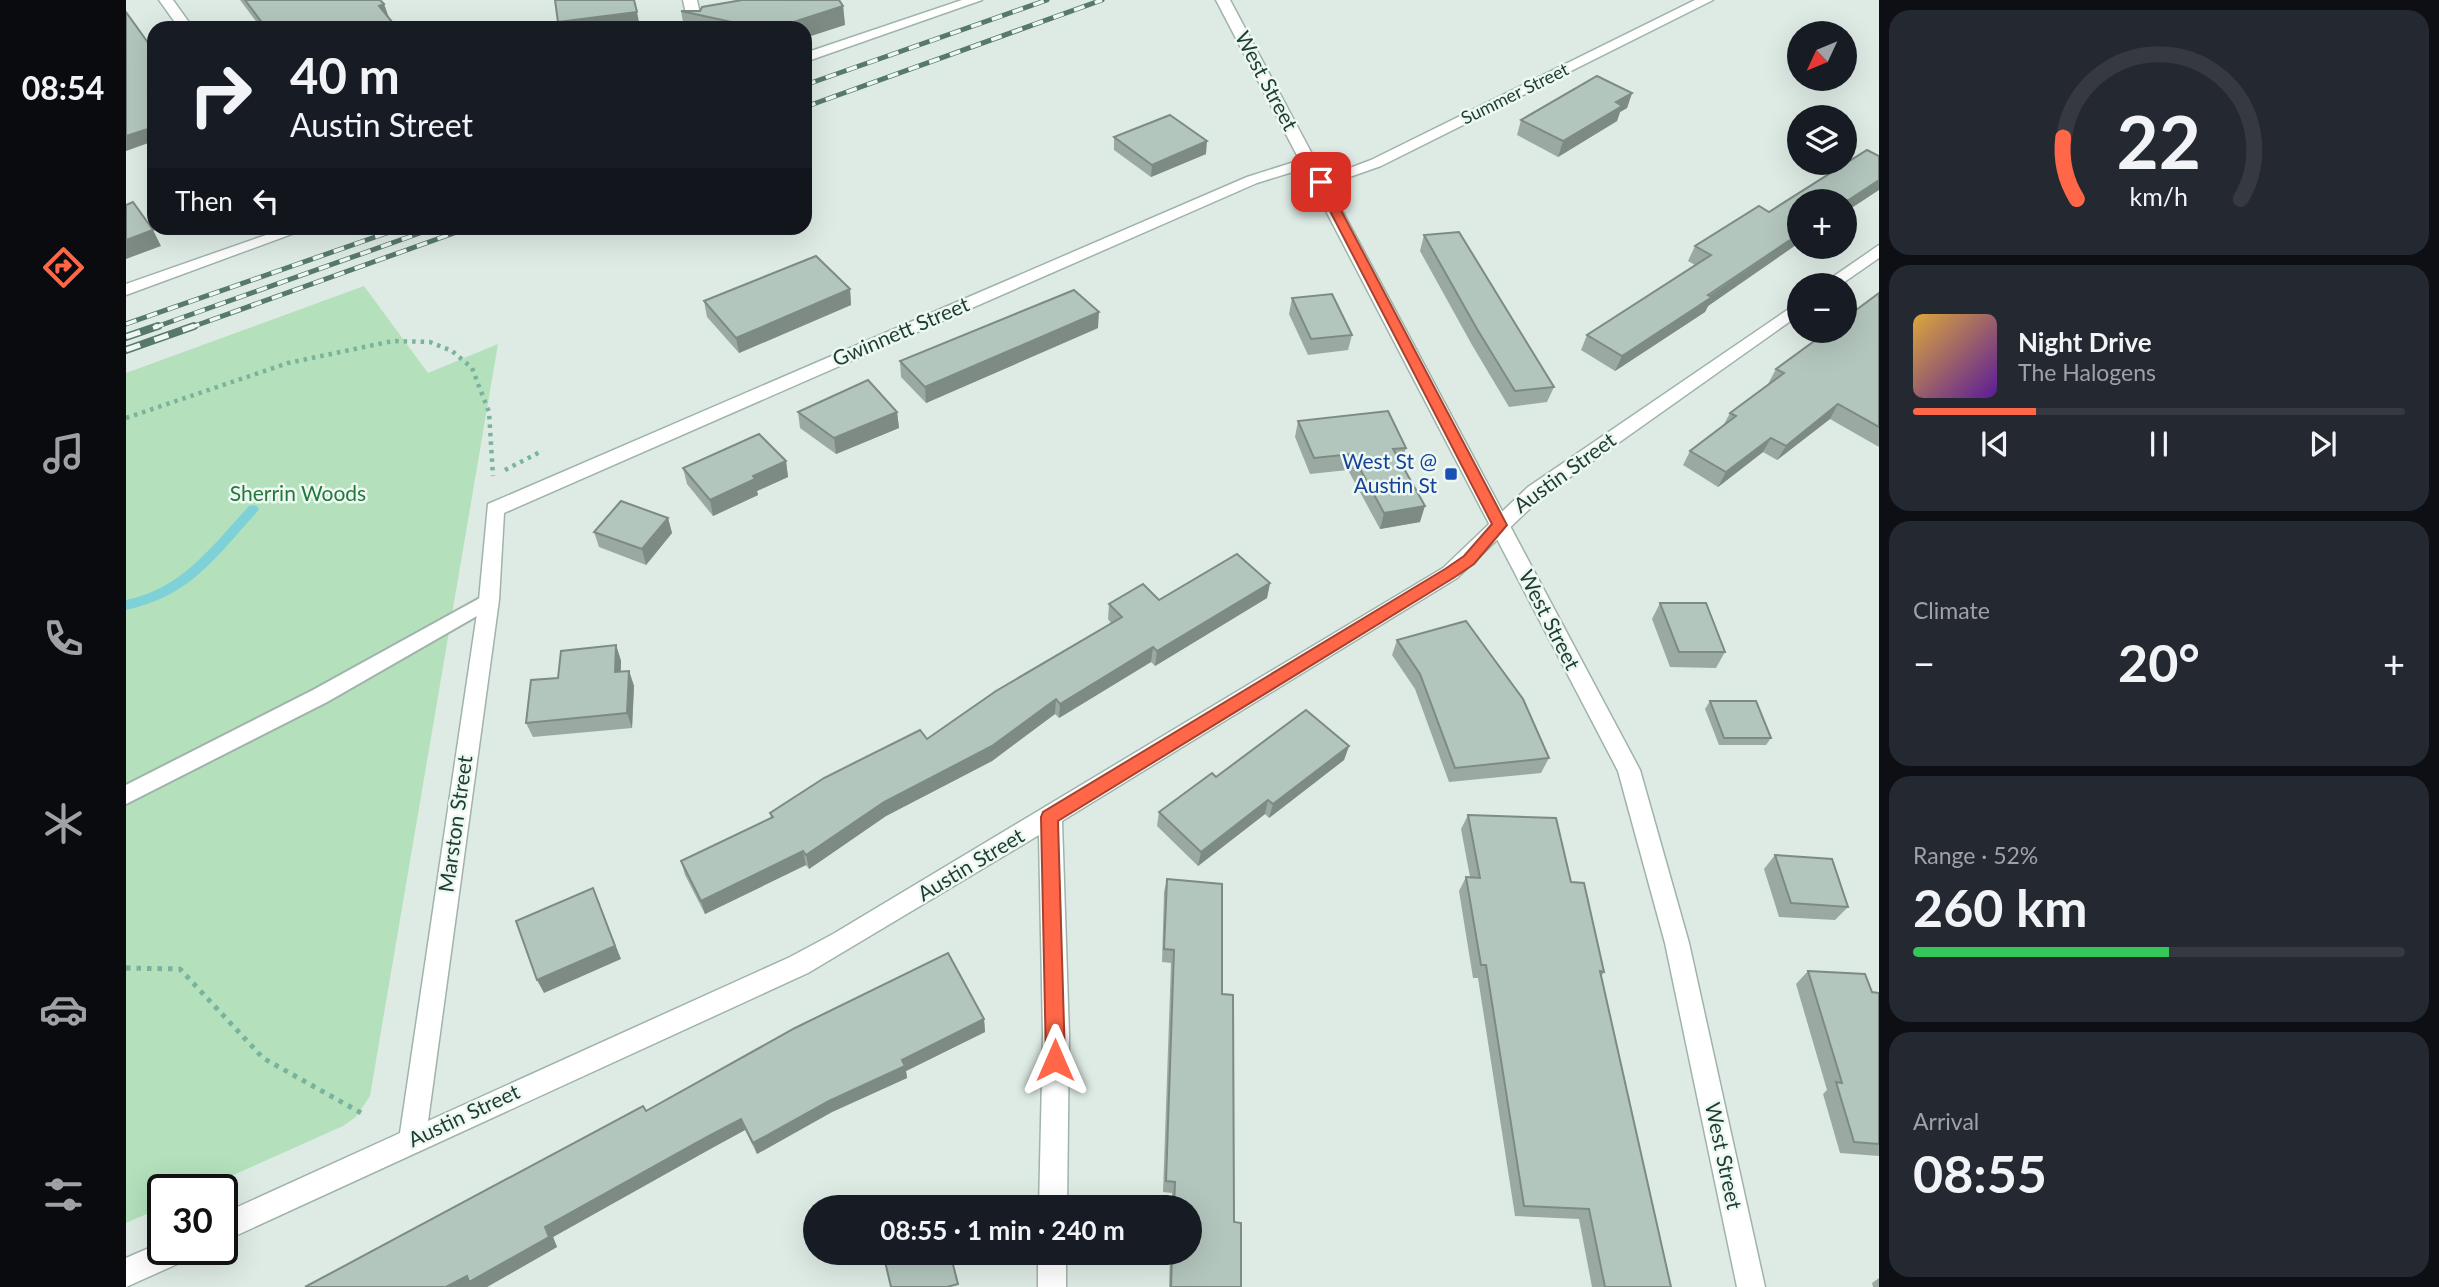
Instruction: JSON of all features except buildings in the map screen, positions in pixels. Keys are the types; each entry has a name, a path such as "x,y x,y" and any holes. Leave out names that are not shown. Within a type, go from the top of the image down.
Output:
{"street":[{"path":"166,0 181,21"},
{"path":"690,0 694,21"},
{"path":"812,56 975,0"},
{"name":"West Street","path":"1223,0 1629,770 1677,943 1751,1287"},
{"name":"Summer Street","path":"1321,182 1376,163 1706,0"},
{"name":"Gwinnett Street","path":"495,509 1252,180 1310,162"},
{"path":"126,290 280,235"},
{"path":"1846,273 1879,250"},
{"name":"Austin Street","path":"238,1221 799,965 842,942 1450,573 1469,560 1500,525 1535,492 1787,315"},
{"name":"Marston Street","path":"412,1140 489,600 495,509"},
{"path":"1050,817 1056,1035 1053,1195"},
{"path":"126,1273 147,1263"},
{"path":"1052,1265 1052,1287"}],"lane":[{"path":"126,795 320,695 489,600"}],"path":[{"path":"126,418 288,363 393,341 430,342 452,351 472,368 489,412 493,476"},
{"path":"126,968 180,969 263,1058 363,1114"}],"green space":[{"name":"Sherrin Woods","path":"364,286 428,373 498,344 370,1096 356,1117 343,1126 236,1174 147,1174 147,1214 126,1223 126,373"}],"waterway":[{"path":"126,605 146,601 182,582 253,509"}],"railway":[{"path":"812,83 1047,0"},
{"path":"812,104 1102,0"},
{"path":"126,324 381,235"},
{"path":"153,328 414,235"},
{"path":"189,328 448,235"},
{"path":"126,337 158,326"},
{"path":"126,350 194,326"}],"place":[{"name":"West St @ Austin St","path":"1451,474"}],"route":[{"path":"1055,1060 1050,817 1450,573 1469,560 1500,525 1321,182"}]}
